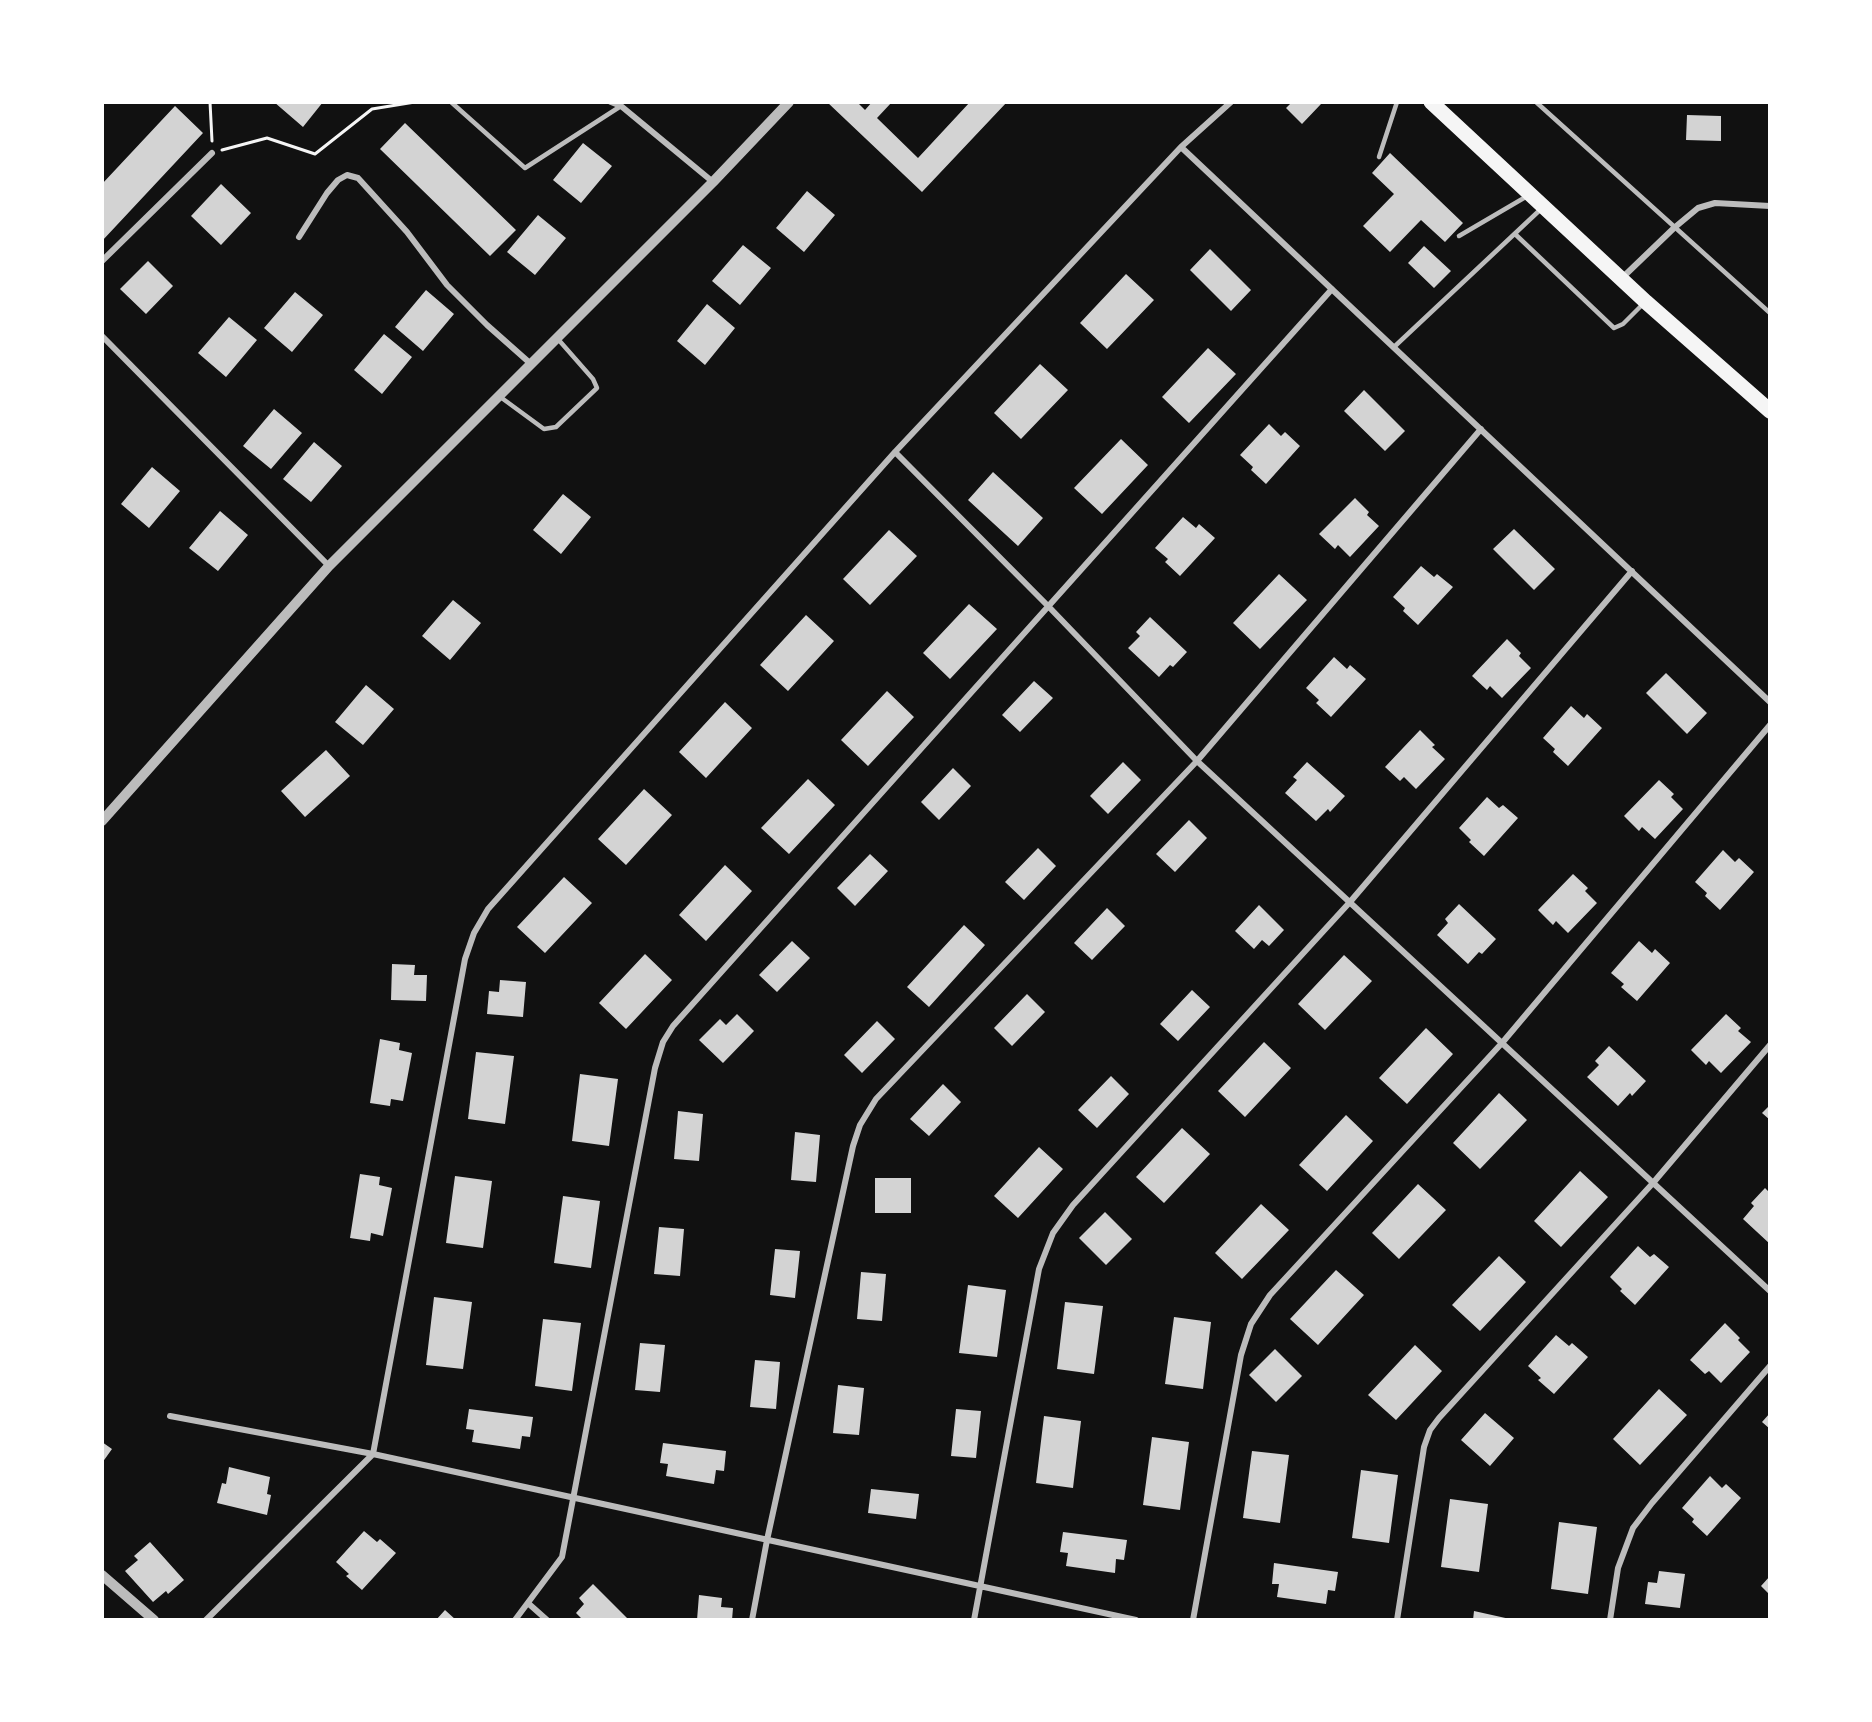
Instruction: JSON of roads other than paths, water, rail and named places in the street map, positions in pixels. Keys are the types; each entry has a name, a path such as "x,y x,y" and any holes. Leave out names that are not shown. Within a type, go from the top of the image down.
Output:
{"main road":[{"path":"1431,102 1646,302 1770,411"}],"street":[{"path":"611,102 621,106 713,182"},
{"path":"102,821 329,566 713,182 789,102"},
{"path":"206,1620 373,1454 465,959 474,933 488,909 895,452 1181,147 1231,102"},
{"path":"1181,147 1770,702"},
{"path":"102,261 212,153"},
{"path":"299,237 338,180 347,175 358,178 408,232 447,285 531,364"},
{"path":"1621,279 1698,208 1715,203 1770,206"},
{"path":"515,1620 562,1557 655,1068 663,1042 674,1026 1332,289"},
{"path":"102,336 329,566"},
{"path":"752,1620 767,1540 860,1125 876,1099 1197,761 1481,429"},
{"path":"895,452 1197,761 1770,1291"},
{"path":"974,1620 1039,1269 1053,1233 1081,1196 1350,902 1632,571"},
{"path":"1193,1620 1241,1355 1251,1324 1270,1295 1502,1043 1770,725"},
{"path":"1397,1620 1424,1447 1430,1430 1438,1418 1653,1183 1770,1045"},
{"path":"1611,1620 1618,1568 1633,1528 1770,1366"},
{"path":"170,1416 373,1454 1136,1620"},
{"path":"102,1575 154,1620"},
{"path":"529,1604 546,1620"}],"lane":[{"path":"451,102 525,168 621,106"},
{"path":"1379,157 1397,102"},
{"path":"1536,102 1770,313"},
{"path":"1459,236 1530,194"},
{"path":"1394,347 1544,207"},
{"path":"1515,234 1614,328 1623,324 1646,302"},
{"path":"499,396 544,429 556,426 597,388 593,379 557,338"}]}
